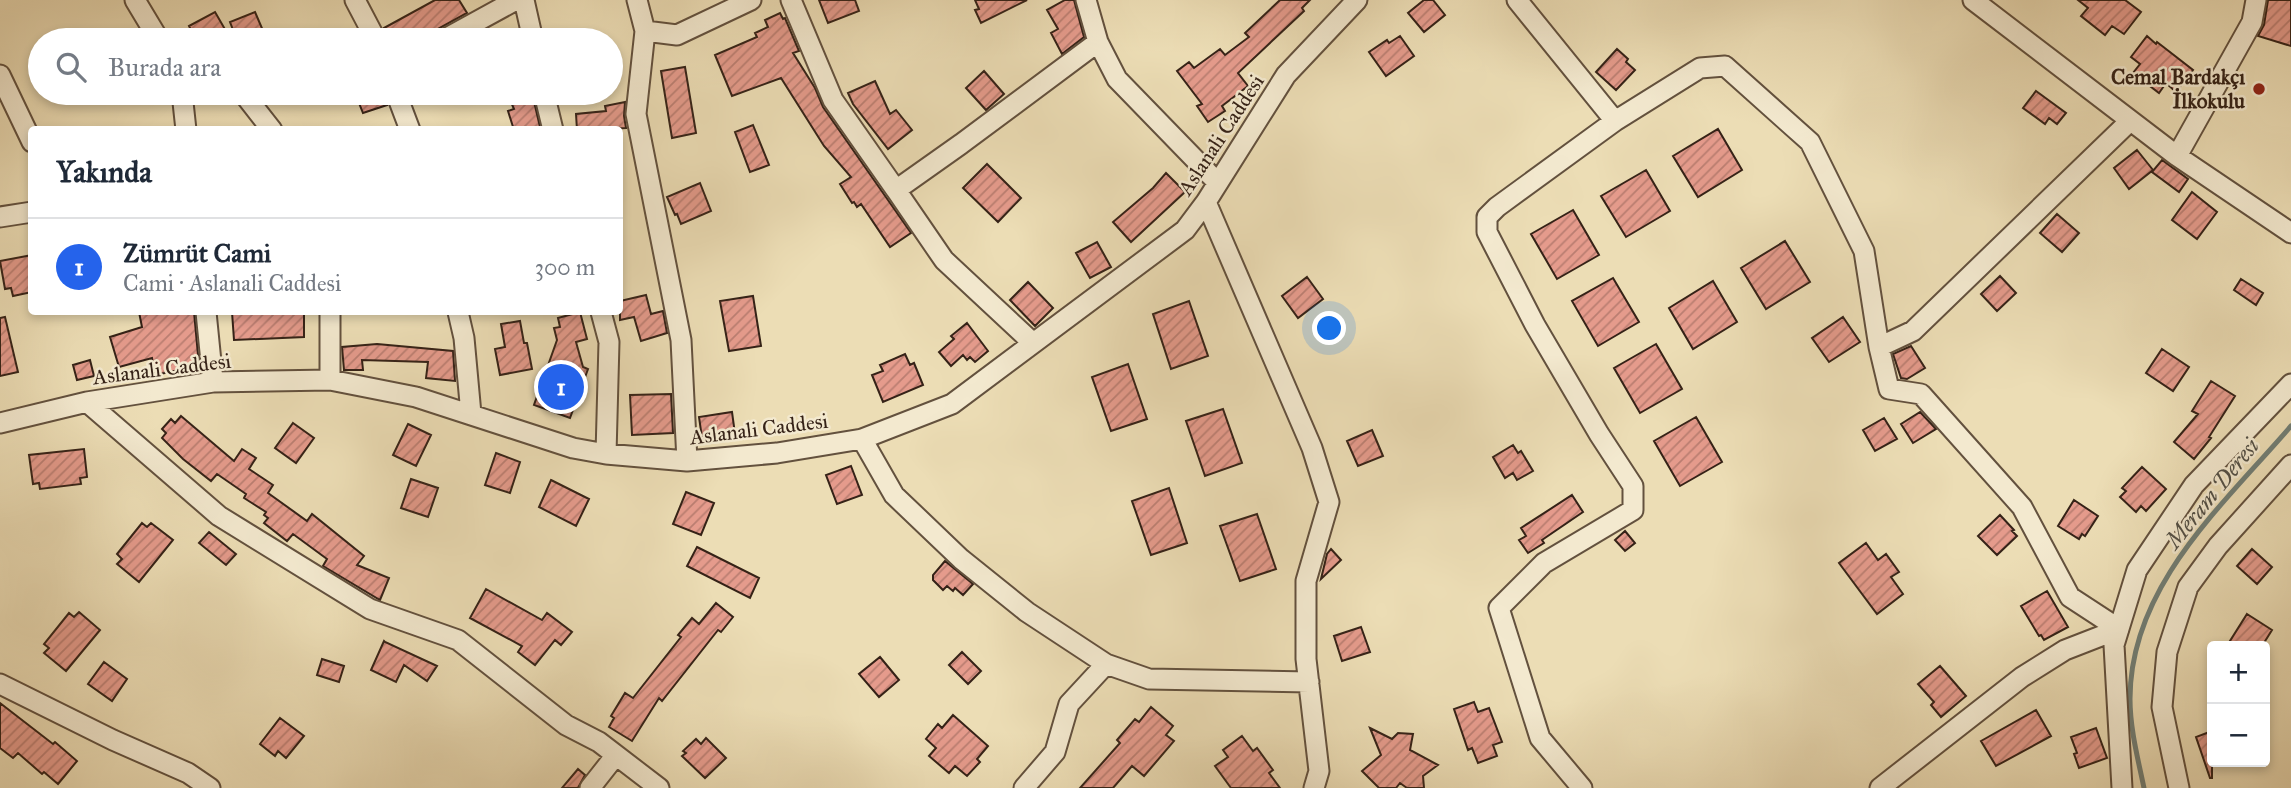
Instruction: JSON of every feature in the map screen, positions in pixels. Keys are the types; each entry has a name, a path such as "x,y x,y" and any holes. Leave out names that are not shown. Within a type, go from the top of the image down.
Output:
{"street":[{"path":"135,0 152,28"},
{"path":"355,0 370,28"},
{"path":"465,28 516,0"},
{"path":"524,0 530,28"},
{"path":"637,0 645,31 636,114 681,340 687,461"},
{"path":"645,31 677,35 751,0"},
{"path":"792,0 832,100 944,260 1033,343"},
{"path":"1086,0 1098,42 1117,79 1217,182"},
{"name":"Aslanali Caddesi","path":"0,423 87,402 213,382 330,380 416,397 573,448 606,454 687,461 777,453 862,439 952,404 1185,230 1206,202 1286,75 1357,0"},
{"path":"1517,0 1615,121"},
{"path":"1973,0 2177,156 2291,233"},
{"path":"2177,156 2252,22 2256,0"},
{"path":"896,190 1098,42"},
{"path":"1582,788 1540,738 1499,608 1544,563 1633,510 1633,486 1599,435 1535,325 1487,232 1487,217 1615,121 1700,68 1725,66 1810,142 1864,251 1879,347 1889,389 1921,394 2022,507 2070,597 2119,629"},
{"path":"0,75 28,134"},
{"path":"183,105 186,126"},
{"path":"252,105 269,126"},
{"path":"401,105 408,126"},
{"path":"547,105 552,126"},
{"path":"1879,347 1913,331 2130,121"},
{"path":"1206,202 1312,448 1329,502 1306,581 1306,659 1320,771 1314,788"},
{"path":"0,217 28,213"},
{"path":"205,315 213,382"},
{"path":"330,315 330,380"},
{"path":"459,315 464,338 471,414"},
{"path":"602,315 609,342 606,454"},
{"path":"2122,788 2119,777 2114,645 2137,570 2194,485 2291,384"},
{"path":"87,402 219,516 370,609 458,640 566,725 599,742 659,788"},
{"path":"862,439 894,495 961,559 1027,612 1106,664 1149,679 1309,682"},
{"path":"2179,788 2162,707 2167,652 2188,587 2218,546 2291,466"},
{"path":"1880,788 2022,677 2065,650 2119,629"},
{"path":"1024,788 1055,752 1069,704 1106,664"},
{"path":"0,684 188,774 210,788"},
{"path":"590,788 616,755"}],"building":[{"path":"435,0 459,0 467,13 440,28 384,28"},
{"path":"819,0 855,0 859,11 828,23"},
{"path":"975,0 1027,0 981,23 975,10 979,9"},
{"path":"1065,0 1074,0 1084,37 1062,54 1051,33 1058,29 1047,10"},
{"path":"1280,0 1310,0 1302,8 1304,11 1238,73 1248,86 1222,106 1225,111 1208,122 1197,106 1202,104 1177,71 1189,62 1194,68 1220,49 1225,55 1249,37 1245,33"},
{"path":"1424,0 1433,0 1445,15 1424,32 1408,13"},
{"path":"2078,0 2125,0 2141,12 2124,34 2112,26 2105,35 2081,16 2088,8"},
{"path":"2268,0 2291,0 2291,46 2258,36 2264,25"},
{"path":"215,12 224,28 190,28 189,26"},
{"path":"255,12 262,28 232,28 230,22"},
{"path":"780,13 783,19 785,18 799,51 793,53 815,88 823,107 911,233 890,247 861,204 857,207 852,203 840,184 851,177 824,146 781,78 732,96 715,55 757,37 755,33 768,27 765,20"},
{"path":"1400,36 1414,56 1386,76 1369,52 1387,40 1389,43"},
{"path":"2147,36 2193,70 2176,92 2166,83 2159,93 2133,73 2140,64 2131,57"},
{"path":"1617,49 1635,70 1616,90 1596,72"},
{"path":"685,67 696,133 672,138 661,71"},
{"path":"984,71 1004,94 986,110 966,88"},
{"path":"875,81 890,114 896,110 912,130 888,149 853,104 848,93"},
{"path":"2036,91 2066,113 2057,124 2049,118 2045,124 2023,108"},
{"path":"623,102 626,128 577,126 576,114 606,111 605,106 623,105"},
{"path":"360,105 387,105 363,113"},
{"path":"512,105 535,105 540,126 513,126 508,111 514,109"},
{"path":"753,125 769,165 750,172 735,132"},
{"path":"1718,129 1742,170 1698,197 1673,156"},
{"path":"2137,150 2153,170 2129,189 2114,168"},
{"path":"2162,160 2188,179 2179,192 2152,172"},
{"path":"987,164 1021,198 998,222 963,188"},
{"path":"1646,170 1670,211 1626,237 1601,196"},
{"path":"1166,173 1185,192 1131,242 1113,222 1153,188"},
{"path":"700,183 711,211 681,224 667,197"},
{"path":"2192,192 2217,212 2197,239 2172,220"},
{"path":"1573,210 1599,255 1557,279 1531,234"},
{"path":"2057,214 2079,233 2062,252 2040,233"},
{"path":"1785,241 1810,282 1766,309 1741,268"},
{"path":"1097,242 1111,267 1090,278 1076,253"},
{"path":"28,256 28,293 13,296 11,288 5,289 0,261"},
{"path":"2000,276 2016,293 1997,311 1981,294"},
{"path":"1307,277 1323,299 1298,318 1282,296"},
{"path":"1613,278 1639,322 1598,346 1572,301"},
{"path":"2241,279 2263,293 2256,305 2234,290"},
{"path":"1713,281 1737,322 1693,349 1669,308"},
{"path":"1028,282 1053,308 1035,326 1010,300"},
{"path":"646,295 651,314 663,311 667,333 641,341 634,317 620,320 620,315 623,315 623,300"},
{"path":"753,296 761,346 729,351 720,301"},
{"path":"1189,301 1208,356 1171,369 1153,314"},
{"path":"140,315 194,315 199,366 155,375 152,358 119,367 110,337 142,327"},
{"path":"232,315 304,315 304,337 234,340"},
{"path":"581,315 587,339 576,342 583,367 588,369 570,418 534,405 557,340 554,328 560,327 558,318"},
{"path":"5,317 18,372 0,376 0,318"},
{"path":"1843,317 1860,342 1829,362 1812,338"},
{"path":"520,321 532,369 500,375 495,349 505,347 501,324"},
{"path":"967,323 988,351 975,362 970,357 967,360 963,355 951,366 939,352 954,339 951,336"},
{"path":"377,344 453,351 455,381 426,378 428,362 362,360 363,370 344,370 342,347"},
{"path":"1656,344 1682,389 1640,413 1614,368"},
{"path":"1911,346 1925,368 1907,379 1901,378 1893,354"},
{"path":"2162,349 2189,367 2173,391 2146,373"},
{"path":"905,354 910,365 914,363 923,385 883,402 872,375 883,371 880,365"},
{"path":"90,360 94,376 77,380 73,365"},
{"path":"1128,364 1147,419 1111,431 1092,377"},
{"path":"2211,381 2235,396 2209,437 2211,438 2194,459 2174,442 2198,414 2192,411"},
{"path":"671,394 673,433 632,435 630,395"},
{"path":"1223,409 1242,463 1205,476 1186,421"},
{"path":"732,412 735,434 702,438 699,417"},
{"path":"1920,412 1936,429 1913,443 1901,424"},
{"path":"181,416 234,461 242,449 256,458 249,469 273,485 268,493 307,521 312,514 364,556 357,565 389,578 380,600 323,566 327,559 293,534 287,541 264,523 268,518 264,515 266,512 244,498 246,494 217,474 211,481 183,459 162,438 166,433 162,429 171,419 175,423"},
{"path":"1696,417 1722,462 1680,486 1654,441"},
{"path":"1884,418 1897,439 1875,451 1863,430"},
{"path":"293,423 314,438 296,463 275,448"},
{"path":"408,424 431,435 416,466 393,455"},
{"path":"1372,430 1383,456 1358,466 1347,441"},
{"path":"1513,445 1518,453 1521,451 1533,471 1517,480 1513,473 1505,478 1493,457"},
{"path":"84,449 87,477 80,478 81,484 40,489 39,483 33,484 29,455"},
{"path":"496,453 520,462 510,493 485,485"},
{"path":"851,466 862,495 837,504 826,475"},
{"path":"2142,467 2166,489 2146,511 2141,506 2136,512 2120,497 2126,491 2122,488"},
{"path":"411,479 438,488 428,517 401,508"},
{"path":"551,480 589,499 576,526 539,507"},
{"path":"1169,488 1187,543 1151,555 1132,501"},
{"path":"686,492 714,503 701,535 673,524"},
{"path":"1572,495 1583,512 1528,553 1519,540 1526,536 1521,528"},
{"path":"2074,500 2098,516 2085,536 2082,534 2079,539 2058,526"},
{"path":"1257,514 1276,569 1240,581 1220,526"},
{"path":"2000,515 2017,536 1997,555 1978,536"},
{"path":"142,523 147,527 151,523 173,540 139,582 117,564 122,559 117,554"},
{"path":"1625,531 1635,543 1625,551 1615,540"},
{"path":"209,532 236,554 226,565 199,543"},
{"path":"1866,543 1878,560 1886,554 1899,572 1891,577 1903,594 1877,614 1839,563"},
{"path":"697,547 759,578 750,598 687,566"},
{"path":"1331,549 1341,560 1321,579 1327,554"},
{"path":"2252,549 2272,567 2257,584 2237,566"},
{"path":"945,561 973,584 963,595 955,588 953,591 947,586 943,590 933,580 933,575"},
{"path":"486,589 542,620 547,613 572,632 561,645 555,640 535,665 518,652 522,646 470,618"},
{"path":"2047,591 2068,627 2044,640 2021,606"},
{"path":"716,603 733,617 721,632 718,630 662,701 659,698 632,741 609,727 614,718 611,716 625,693 633,698 681,637 678,635 692,618 699,624"},
{"path":"79,612 100,630 66,671 44,653 49,648 44,644 69,613 74,617"},
{"path":"2247,614 2272,630 2265,641 2230,641"},
{"path":"1361,627 1370,652 1342,661 1334,636"},
{"path":"384,641 437,666 427,681 404,665 396,682 371,670"},
{"path":"962,652 981,671 968,684 949,665"},
{"path":"880,657 899,680 879,697 859,674"},
{"path":"322,659 344,666 339,682 317,675"},
{"path":"104,662 127,679 112,701 88,684"},
{"path":"1940,666 1966,696 1941,717 1931,705 1934,702 1918,684"},
{"path":"1474,702 1478,712 1489,708 1502,742 1493,745 1497,756 1478,763 1472,748 1468,750 1454,709"},
{"path":"0,703 77,761 58,784 18,753 13,758 0,748"},
{"path":"1151,707 1173,726 1166,735 1174,741 1144,776 1132,766 1113,788 1080,788 1120,743 1117,740 1135,719 1139,722"},
{"path":"2036,710 2051,736 1996,766 1981,741"},
{"path":"953,715 988,746 977,759 980,762 967,776 955,766 949,773 929,756 936,748 926,739 938,724 942,728"},
{"path":"280,718 304,736 286,758 278,751 275,756 260,744"},
{"path":"1370,728 1392,739 1398,733 1413,734 1410,750 1438,765 1423,776 1424,788 1407,788 1400,783 1396,788 1379,788 1362,771 1381,755"},
{"path":"2096,728 2107,758 2079,768 2071,737"},
{"path":"2207,733 2207,767 2212,767 2212,778 2210,778 2196,737"},
{"path":"1242,736 1253,751 1257,748 1273,770 1269,773 1280,788 1231,788 1215,766 1228,757 1223,750"},
{"path":"706,738 726,758 705,778 682,756 686,753 683,751 696,739 701,744"},
{"path":"578,769 585,775 578,788 562,788"}],"waterway":[{"name":"Meram Deresi","path":"2144,788 2133,733 2130,699 2134,658 2146,620 2163,584 2185,550 2210,517 2291,426"}],"place":[{"name":"Cemal Bardakçı İlkokulu","path":"2259,89"},
{"name":"Zümrüt Cami","path":"561,387"}]}
